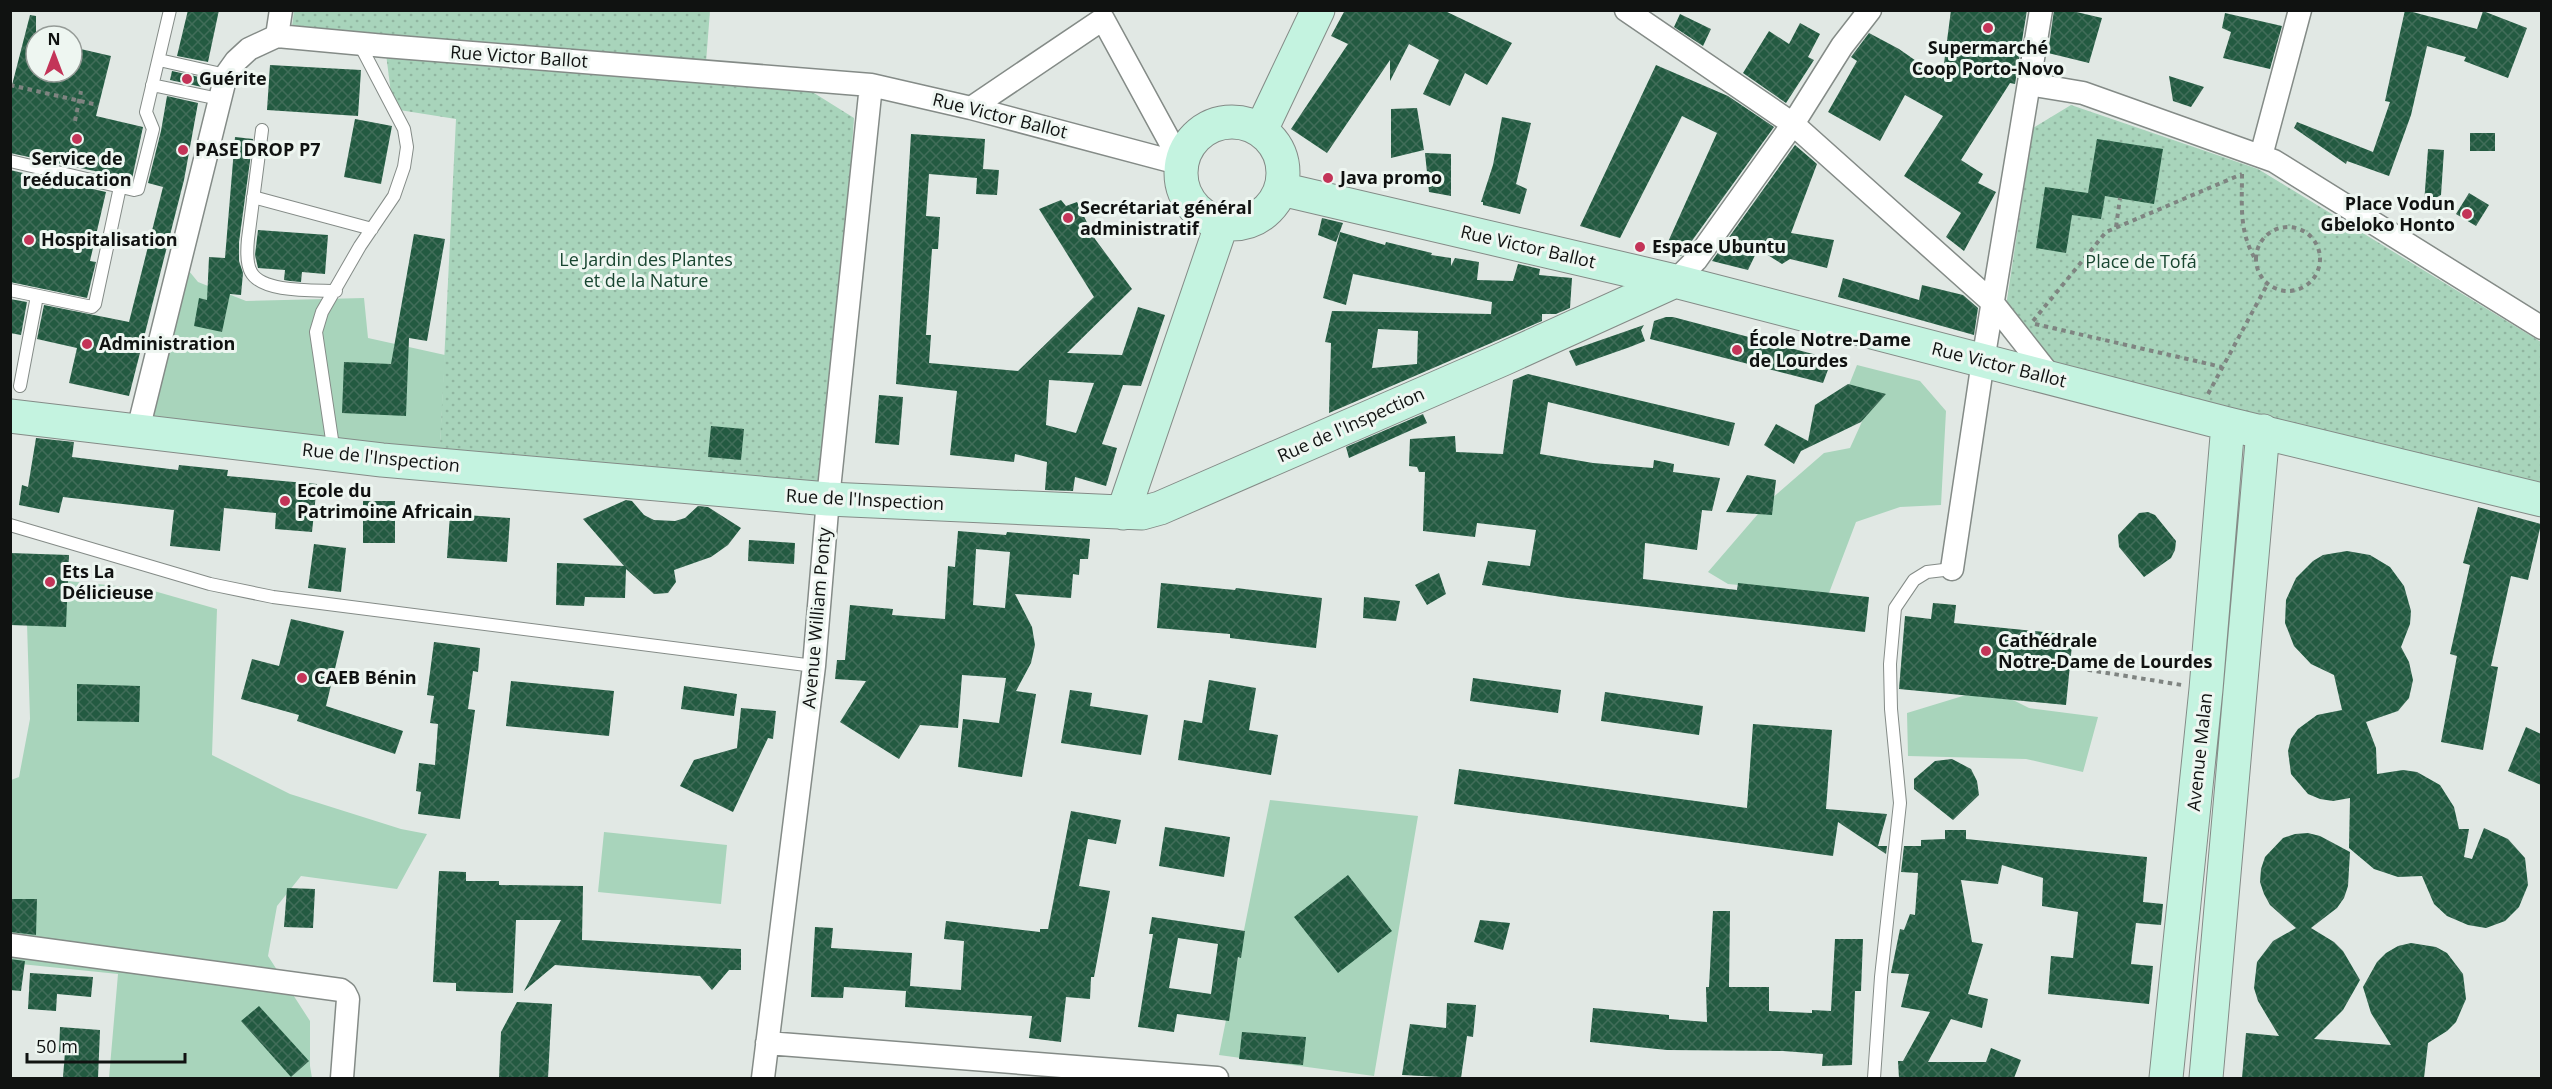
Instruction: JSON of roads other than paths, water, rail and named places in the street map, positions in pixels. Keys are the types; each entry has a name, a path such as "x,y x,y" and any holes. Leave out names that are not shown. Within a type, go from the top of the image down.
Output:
{"main road":[{"path":"1261,130 1318,10"},
{"path":"1237,122 1261,130 1273,142 1281,156 1284,173 1281,189 1274,202 1258,218 1244,223 1222,223 1205,216 1187,198 1182,181 1182,164 1192,141 1212,126 1237,122"},
{"name":"Rue Victor Ballot","path":"1281,189 1675,281 2228,424 2541,500"},
{"path":"1123,513 1222,223"},
{"name":"Rue de l'Inspection","path":"14,412 335,454 828,499 1142,513 1160,508 1675,281"},
{"name":"Avenue Malan","path":"2166,1078 2192,839 2228,424"},
{"name":"Avenue Malan","path":"2206,1078 2263,431"},
{"path":"2192,839 2228,846"}],"street":[{"path":"278,36 281,10"},
{"path":"1626,10 1793,124 1992,302 2051,377"},
{"path":"1675,281 1696,260 1793,124 1842,46 1870,10"},
{"path":"1952,569 1992,302 2041,10"},
{"path":"2261,156 2301,10"},
{"path":"971,108 1103,19 1182,164"},
{"name":"Rue Victor Ballot","path":"138,430 226,75 249,49 278,36 871,85 971,108 1182,164"},
{"path":"2029,84 2083,93 2274,161 2541,328"},
{"name":"Avenue William Ponty","path":"763,1078 814,666 828,499 871,85"},
{"path":"10,945 341,990 348,999 342,1078"},
{"path":"767,1042 1217,1078"}],"lane":[{"path":"10,161 134,190 141,186 153,129 146,112 170,10"},
{"path":"335,454 316,333 322,312 394,196 404,167 407,147 404,129 359,43"},
{"path":"159,60 226,75"},
{"path":"152,85 219,99"},
{"path":"262,130 247,257 251,272 261,283 282,288 336,291"},
{"path":"10,290 87,308 92,307 95,304 120,186"},
{"path":"253,197 372,229"},
{"path":"14,412 37,296"},
{"path":"10,525 210,584 273,597 814,666"},
{"path":"1874,1078 1881,977 1900,802 1890,687 1891,636 1895,608 1914,579 1927,572 1952,569"}],"place":[{"name":"Supermarché Coop Porto-Novo","path":"1988,28"},
{"name":"Guérite","path":"187,79"},
{"name":"Service de reéducation","path":"77,139"},
{"name":"PASE DROP P7","path":"183,150"},
{"name":"Java promo","path":"1328,178"},
{"name":"Place Vodun Gbeloko Honto","path":"2467,214"},
{"name":"Secrétariat général administratif","path":"1068,218"},
{"name":"Hospitalisation","path":"29,240"},
{"name":"Espace Ubuntu","path":"1640,247"},
{"name":"Administration","path":"87,344"},
{"name":"École Notre-Dame de Lourdes","path":"1737,350"},
{"name":"Ecole du Patrimoine Africain","path":"285,501"},
{"name":"Ets La Délicieuse","path":"50,582"},
{"name":"Cathédrale Notre-Dame de Lourdes","path":"1986,651"},
{"name":"CAEB Bénin","path":"302,678"}],"park label":[{"name":"Place de Tofá","path":"2141,262"},
{"name":"Le Jardin des Plantes et de la Nature","path":"646,270"}]}
